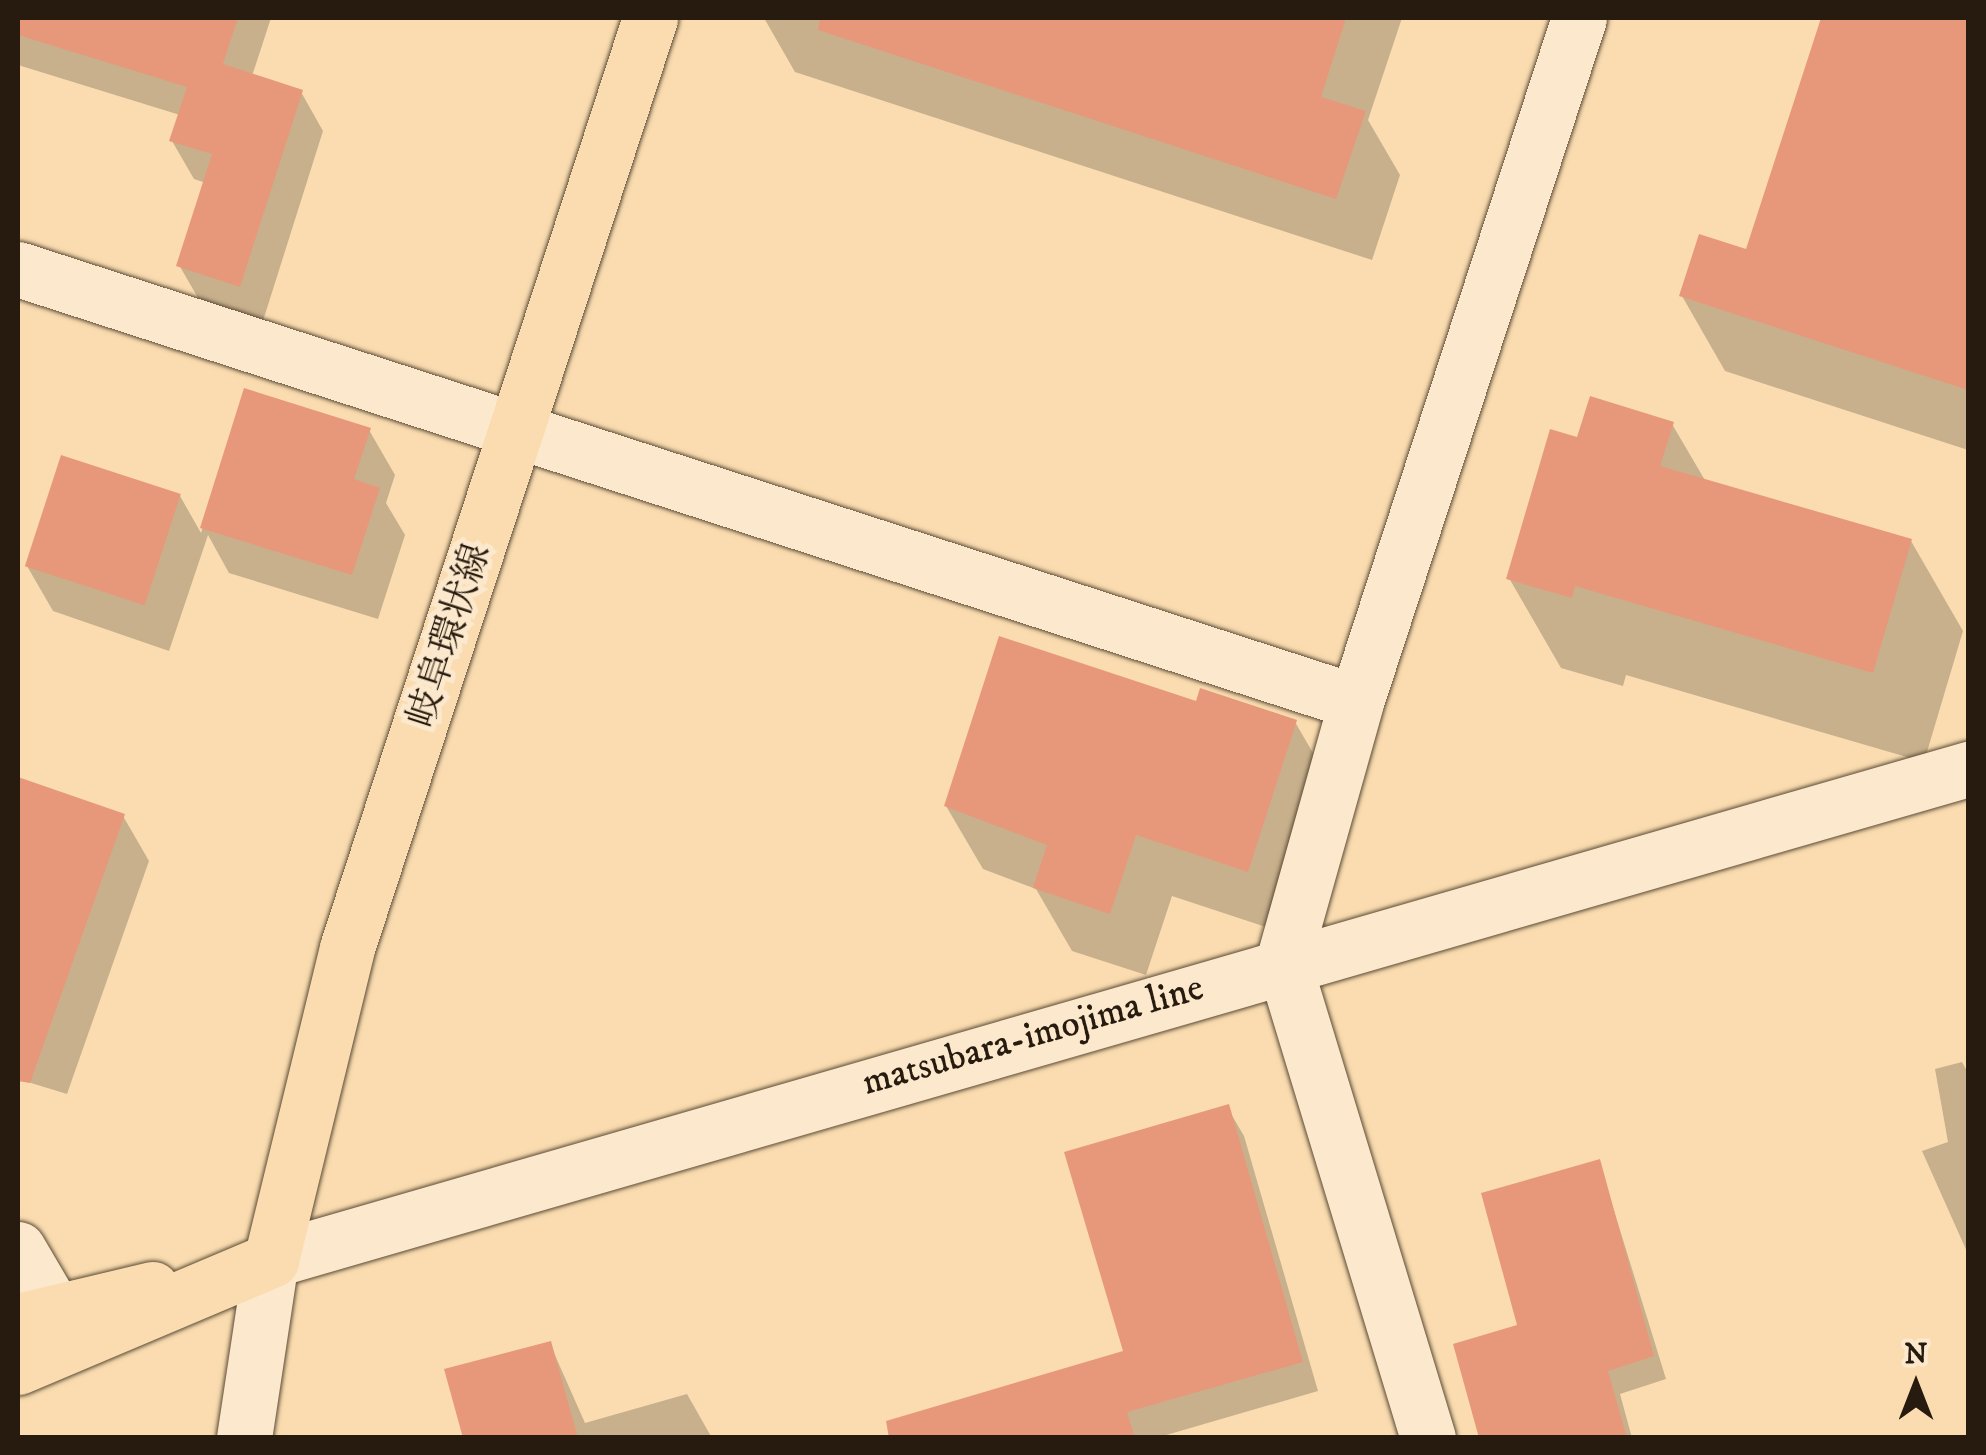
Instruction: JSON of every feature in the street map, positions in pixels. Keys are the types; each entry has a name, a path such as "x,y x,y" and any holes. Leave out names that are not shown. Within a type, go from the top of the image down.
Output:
{"main road":[{"name":"岐阜環状線","path":"272,1260 347,948 650,18"},
{"path":"36,1316 272,1260"},
{"path":"18,1368 272,1260"}],"street":[{"path":"1428,1438 1283,962 1356,702 1579,18"},
{"path":"18,270 516,436 1356,702"},
{"name":"matsubara-imojima line","path":"272,1260 1283,962 1968,769"},
{"path":"18,1249 36,1316"},
{"path":"244,1438 272,1260"}],"building":[{"path":"18,18 238,18 223,64 303,90 240,287 176,266 212,154 169,141 187,87 18,35"},
{"path":"820,18 1346,18 1321,97 1366,111 1336,199 818,30"},
{"path":"1821,18 1968,18 1968,390 1679,296 1699,234 1746,249"},
{"path":"244,388 371,428 354,479 380,488 352,575 200,528"},
{"path":"1590,396 1674,422 1660,466 1912,539 1873,673 1575,586 1572,598 1506,579 1550,429 1577,437"},
{"path":"61,455 181,494 145,605 25,566"},
{"path":"999,636 1196,701 1200,688 1297,720 1248,872 1136,835 1110,914 1033,888 1047,845 944,806"},
{"path":"18,777 125,814 30,1083 18,1081"},
{"path":"1229,1104 1303,1362 1127,1412 1135,1438 889,1438 886,1421 1123,1351 1064,1152"},
{"path":"1600,1159 1654,1356 1608,1371 1627,1438 1479,1438 1453,1344 1517,1325 1481,1193"},
{"path":"551,1341 578,1438 463,1438 444,1369"}]}
